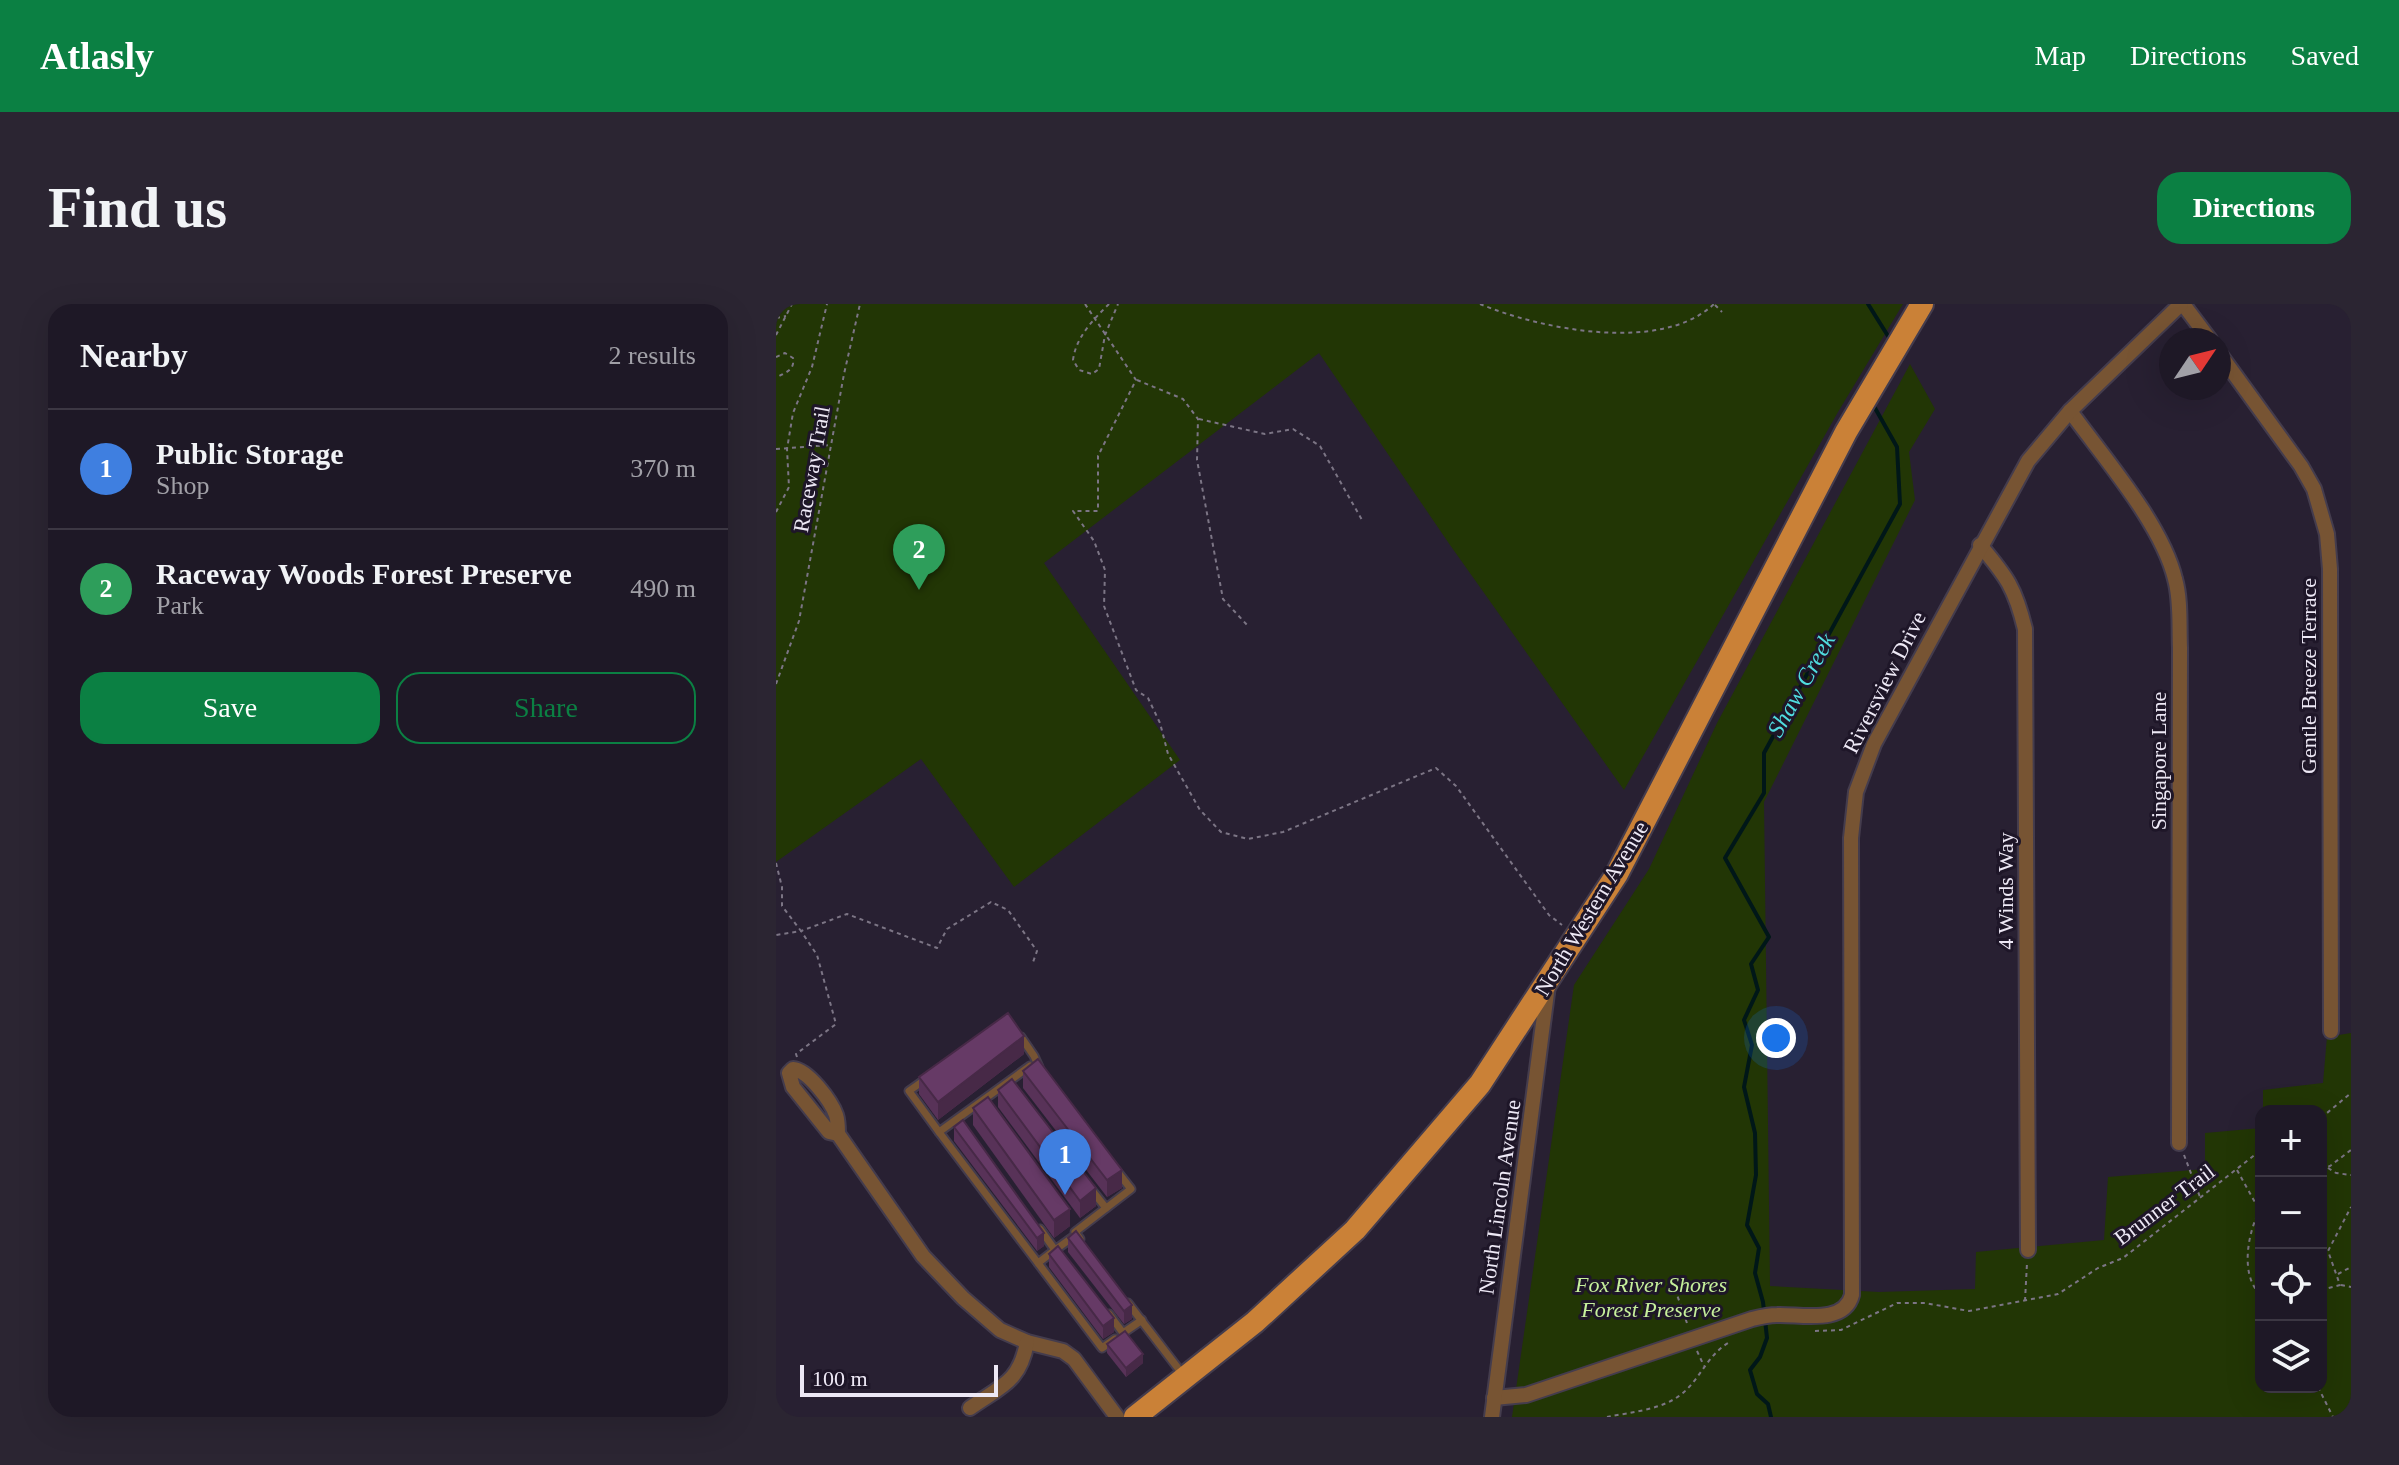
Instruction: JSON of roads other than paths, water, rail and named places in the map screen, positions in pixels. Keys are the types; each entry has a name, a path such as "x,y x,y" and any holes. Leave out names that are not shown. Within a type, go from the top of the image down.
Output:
{"main road":[{"name":"North Western Avenue","path":"1135,1417 1255,1322 1355,1230 1480,1084 1617,874 1846,432 1922,304"}],"street":[{"path":"2182,304 2201,328"},
{"name":"Riversview Drive","path":"1494,1398 1526,1395 1752,1319 1775,1315 1831,1314 1848,1305 1852,1295 1851,838 1856,792 1874,744 2028,461 2070,411 2182,304"},
{"name":"Gentle Breeze Terrace","path":"2231,370 2301,466 2314,489 2327,534 2330,580 2331,1031"},
{"name":"Singapore Lane","path":"2070,411 2153,526 2168,553 2176,582 2180,648 2179,1143"},
{"name":"4 Winds Way","path":"1980,545 2003,572 2017,597 2025,629 2028,1250"},
{"name":"North Lincoln Avenue","path":"1492,1417 1549,982"},
{"path":"801,1070 793,1069 789,1073 793,1087 829,1132 838,1134 923,1256 963,1298 1000,1330 1027,1342 1063,1351 1074,1359 1117,1417"},
{"path":"970,1408 1016,1374 1023,1364 1027,1342"}],"lane":[{"path":"1018,1033 1044,1075"},
{"path":"939,1132 1035,1062"},
{"path":"934,1074 909,1091 1102,1348 1142,1320"},
{"path":"1009,1081 1019,1093"},
{"path":"984,1099 992,1111"},
{"path":"959,1117 968,1129"},
{"path":"1038,1263 1131,1189 1111,1163"},
{"path":"1086,1182 1106,1208"},
{"path":"1071,1217 1086,1247"},
{"path":"1038,1226 1067,1260"},
{"path":"1123,1296 1185,1378"},
{"path":"1105,1309 1123,1333"}],"waterway":[{"name":"Shaw Creek","path":"1868,304 1888,336"},
{"name":"Shaw Creek","path":"1771,1417 1768,1404 1757,1394 1750,1370 1760,1357 1767,1338 1763,1302 1755,1273 1759,1248 1747,1225 1756,1175 1755,1133 1744,1087 1752,1045 1744,1020 1758,990 1751,964 1769,937 1725,858 1764,793 1764,753 1900,504 1897,447 1875,408"}],"place":[{"name":"Raceway Woods Forest Preserve","path":"919,590"},
{"name":"Public Storage","path":"1065,1195"}],"park label":[{"name":"Fox River Shores Forest Preserve","path":"1651,1296"}]}
